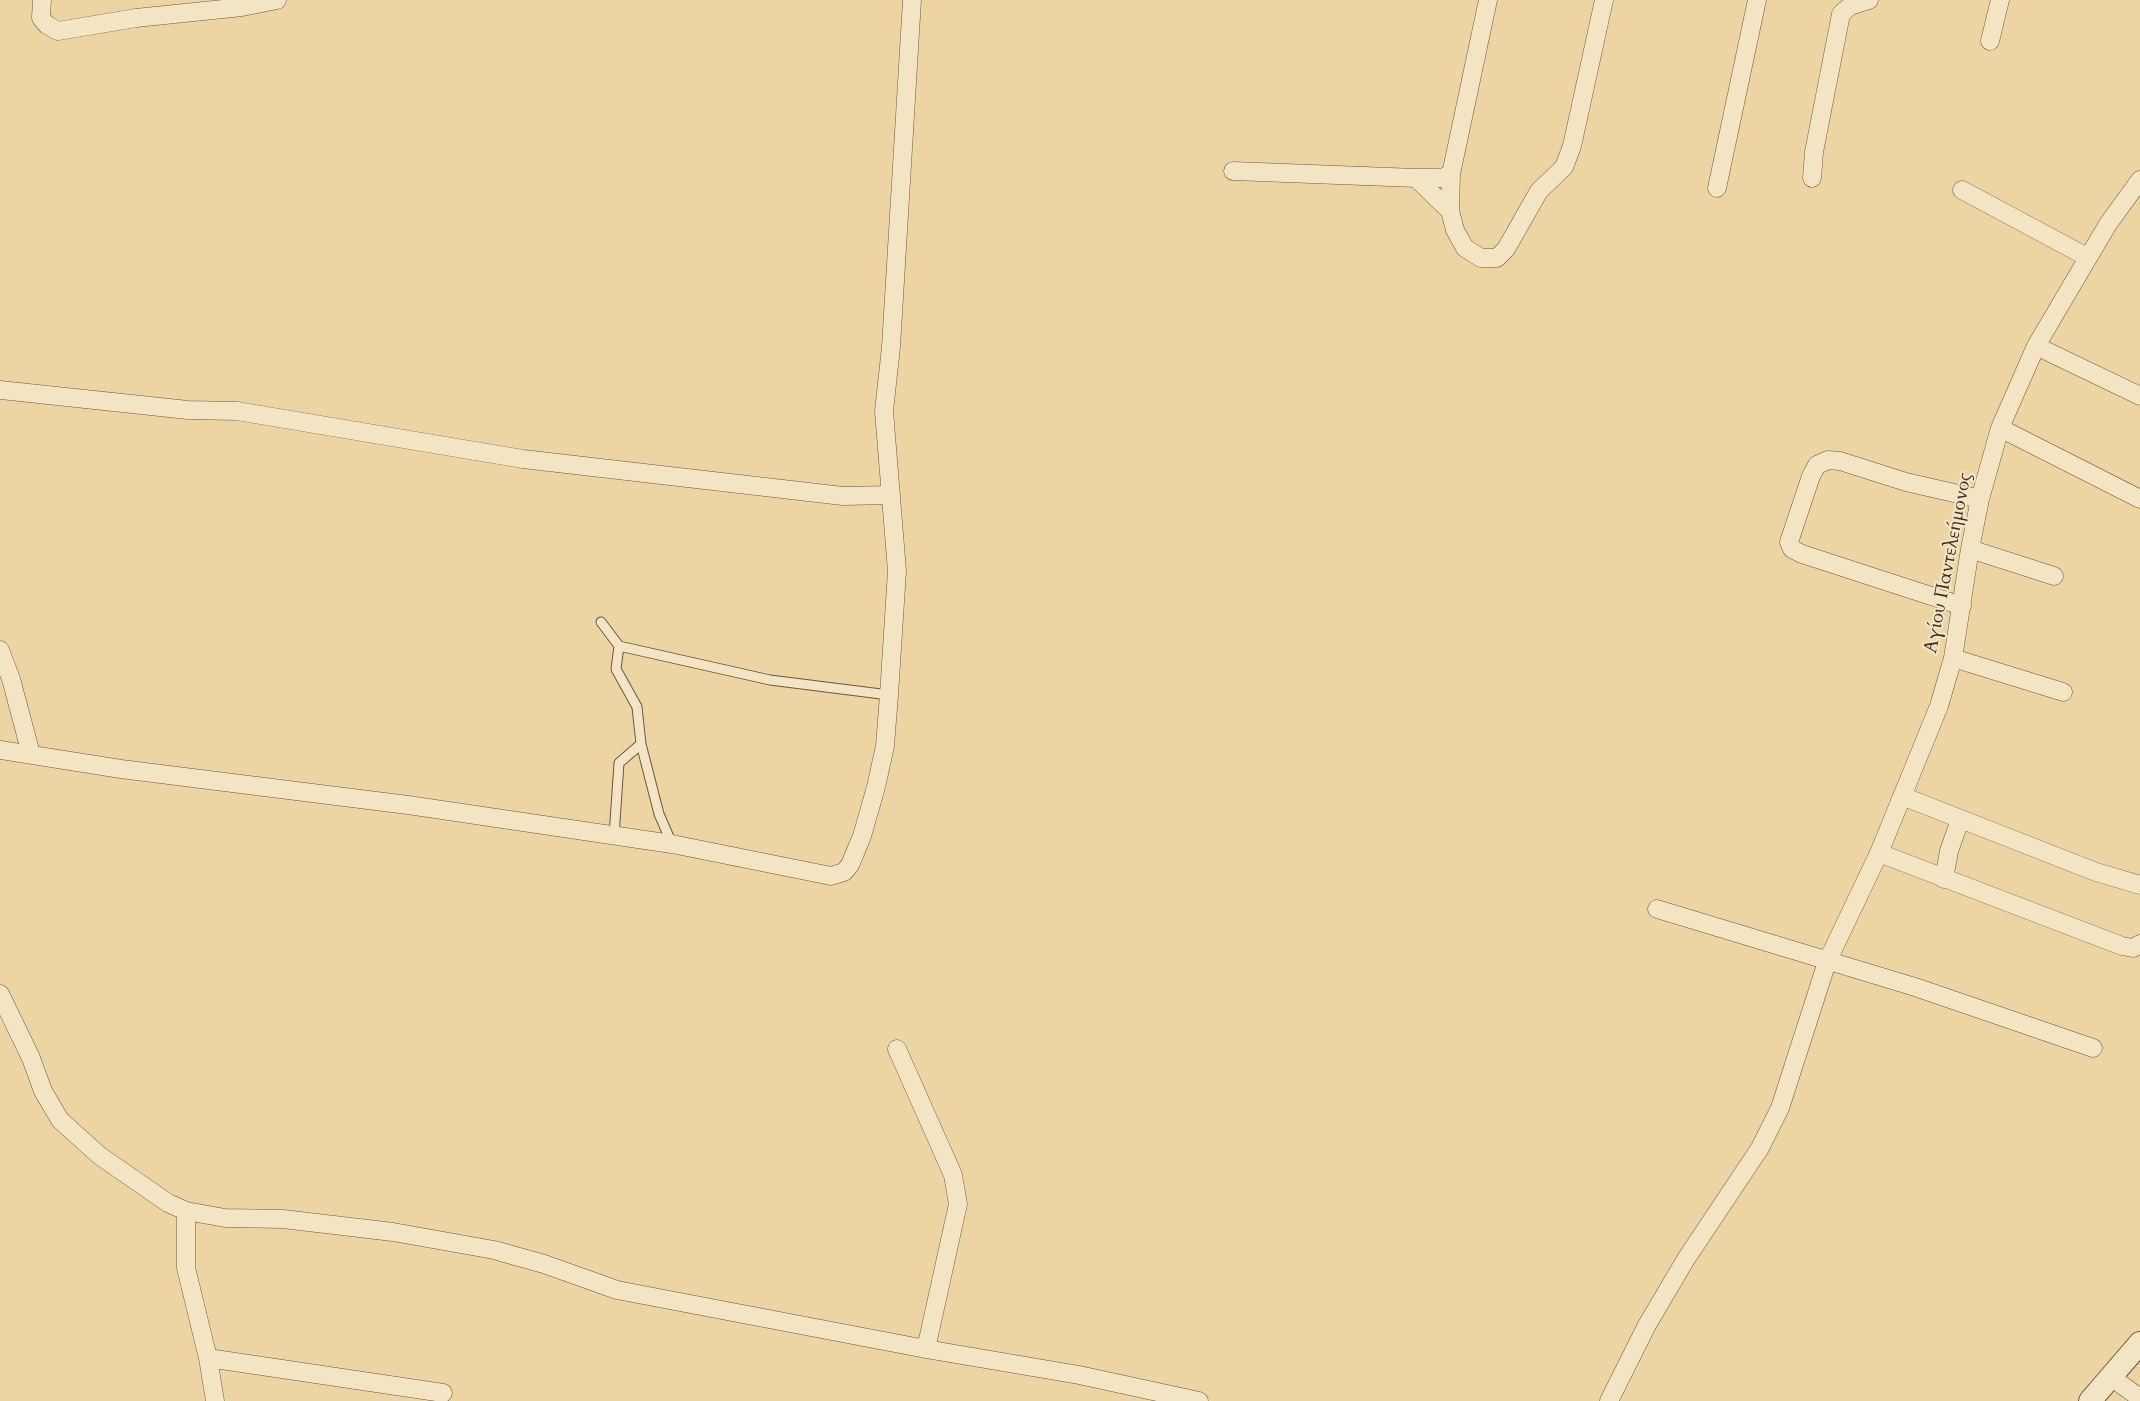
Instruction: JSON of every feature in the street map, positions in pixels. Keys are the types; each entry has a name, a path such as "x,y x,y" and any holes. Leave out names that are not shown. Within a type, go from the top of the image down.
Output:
{"street":[{"path":"42,0 41,18 47,25 58,31 195,6 242,8 277,0"},
{"path":"0,750 121,769 408,806 672,844 831,876 844,872 850,865 862,836 876,787 884,746 889,696 897,571 884,411 891,347 912,0"},
{"path":"1488,0 1451,174 1450,211 1455,230 1465,248 1481,258 1497,258 1506,249 1539,191 1564,167 1572,146 1604,0"},
{"path":"1717,188 1758,0"},
{"path":"1812,178 1814,152 1841,14 1850,6 1868,0"},
{"path":"1990,42 2000,0"},
{"path":"1233,171 1416,178 1441,178 1451,174"},
{"path":"1416,178 1450,211"},
{"name":"Αγίου Παντελεήμονος","path":"1609,1401 1657,1308 1686,1259 1760,1148 1776,1116 1827,962 1879,853 1939,706 1953,658 1980,499 2000,428 2036,346 2087,257 2108,224 2139,183"},
{"path":"1962,190 2087,257"},
{"path":"2036,346 2140,396"},
{"path":"0,390 188,410 237,411 522,458 843,496 891,495"},
{"path":"2000,428 2140,499"},
{"path":"1962,606 1802,554 1792,549 1789,542 1811,476 1817,465 1828,460 1840,461 1906,482 1980,499"},
{"path":"1970,549 2054,576"},
{"path":"0,650 11,679 31,754"},
{"path":"1953,658 2063,692"},
{"path":"1902,796 2096,872 2140,885"},
{"path":"1944,879 1949,851 1960,820"},
{"path":"1879,853 2122,946 2133,948 2140,944"},
{"path":"1657,910 1916,987 2093,1048"},
{"path":"0,994 31,1058 43,1091 60,1120 100,1156 168,1203 186,1211 225,1218 283,1219 393,1232 494,1250 544,1264 617,1290 926,1349 1079,1374 1199,1401"},
{"path":"897,1049 953,1175 958,1204 926,1349"},
{"path":"186,1211 186,1268 208,1358 215,1401"},
{"path":"2090,1401 2140,1343"},
{"path":"208,1358 443,1393"},
{"path":"2111,1377 2140,1398"}],"lane":[{"path":"601,622 619,646 770,680 889,696"},
{"path":"619,646 616,669 637,707 641,744 659,814 672,844"},
{"path":"614,836 619,762 641,744"}]}
